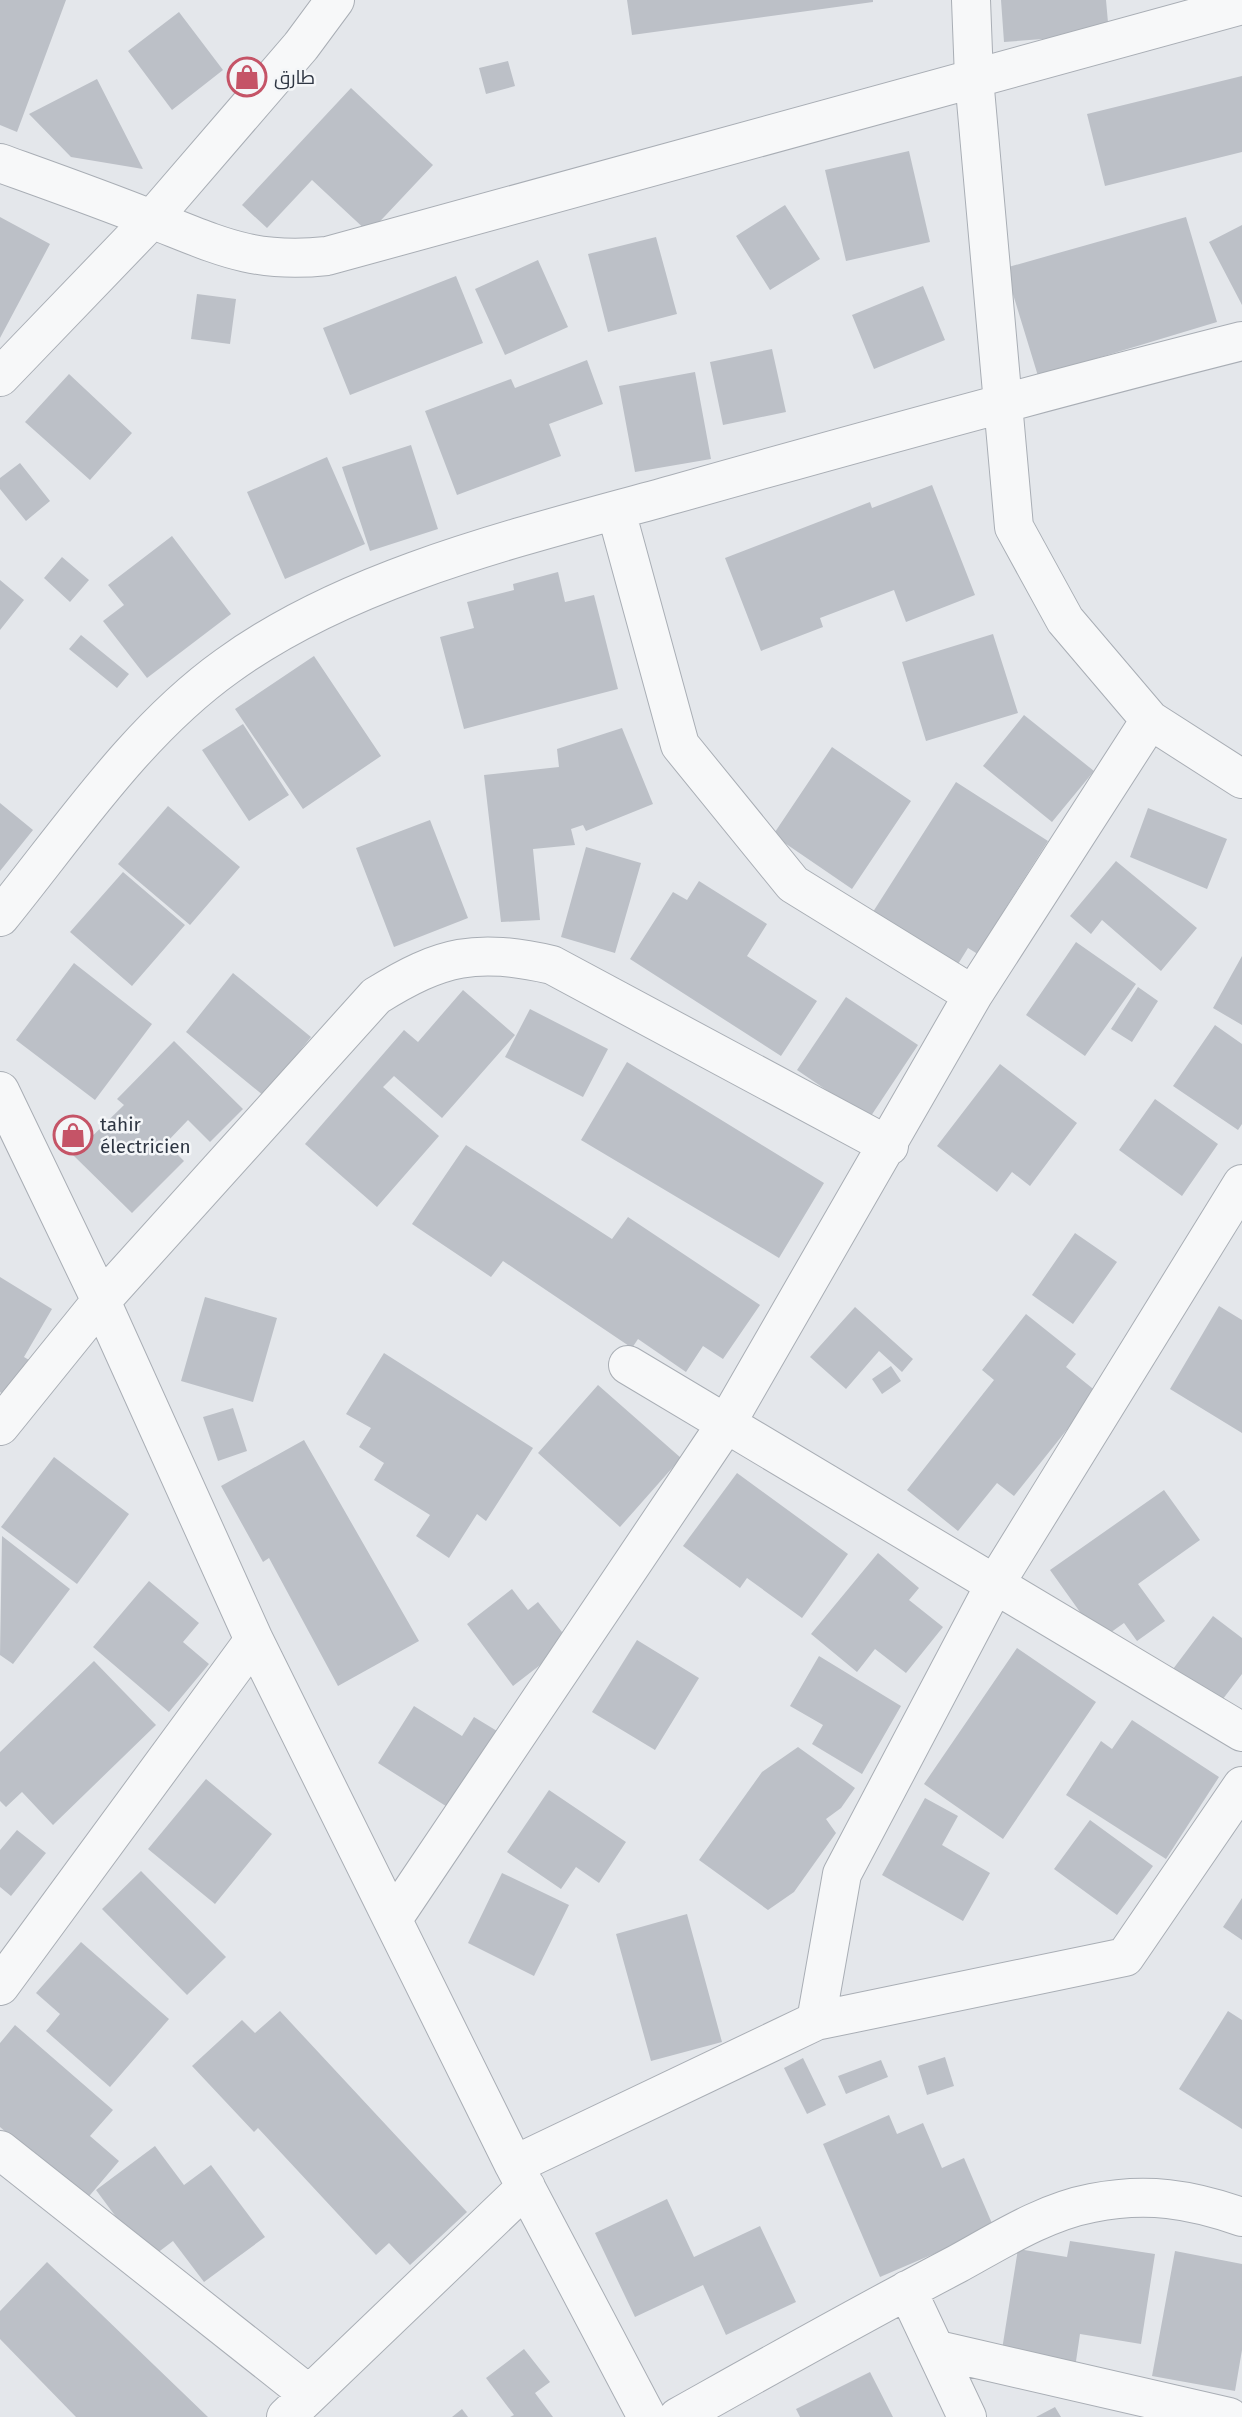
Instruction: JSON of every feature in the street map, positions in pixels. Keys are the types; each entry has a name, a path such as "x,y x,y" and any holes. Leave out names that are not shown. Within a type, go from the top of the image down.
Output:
{"street":[{"path":"0,377 152,219 301,46 335,0"},
{"path":"971,0 974,78 1014,527 1065,620 1150,720 1242,779"},
{"path":"0,163 152,219 205,242 246,254 289,260 327,256 1242,5"},
{"path":"0,917 158,725 227,666 303,618 386,584 505,542 1003,402 1242,341"},
{"path":"616,511 680,745 793,884 973,995"},
{"path":"393,1919 726,1424 889,1146 973,995 1150,720"},
{"path":"0,1426 100,1301 376,996 416,971 460,957 507,955 552,965 889,1146"},
{"path":"0,1091 100,1301 254,1640 520,2176 647,2417"},
{"path":"816,2021 842,1874 995,1584 1242,1184"},
{"path":"628,1365 1242,1732"},
{"path":"0,1986 254,1640"},
{"path":"0,2150 297,2405 520,2176 816,2021 1125,1957 1242,1786"},
{"path":"678,2417 907,2290 1033,2224 1090,2203 1138,2197 1184,2199 1242,2217"},
{"path":"907,2290 938,2350 967,2417"},
{"path":"938,2350 1229,2417"}],"building":[{"path":"0,0 66,0 17,132 0,125"},
{"path":"627,0 873,0 873,2 632,35"},
{"path":"1001,0 1106,0 1109,34 1004,42"},
{"path":"179,12 223,70 172,110 128,51"},
{"path":"508,61 515,86 486,94 479,68"},
{"path":"1242,76 1242,152 1105,186 1087,114"},
{"path":"97,79 143,169 71,157 29,114"},
{"path":"351,88 433,165 369,233 312,180 267,228 242,205"},
{"path":"909,151 930,242 846,261 825,170"},
{"path":"785,205 820,259 770,290 736,236"},
{"path":"0,217 50,244 0,338"},
{"path":"1186,217 1217,322 1038,376 1005,268"},
{"path":"1242,225 1242,305 1209,242"},
{"path":"656,237 677,314 608,332 588,254"},
{"path":"538,260 568,327 505,355 475,289"},
{"path":"456,276 483,343 350,395 323,328"},
{"path":"923,286 945,340 874,369 852,315"},
{"path":"197,294 236,299 230,344 191,339"},
{"path":"772,349 786,412 723,425 710,362"},
{"path":"587,360 603,404 549,424 561,456 457,495 425,411 511,379 515,388"},
{"path":"695,372 711,459 635,472 619,386"},
{"path":"69,374 132,433 90,480 25,422"},
{"path":"411,445 438,529 370,551 342,467"},
{"path":"327,457 365,544 285,579 247,492"},
{"path":"20,463 50,501 26,521 0,489 0,478"},
{"path":"932,485 975,595 906,622 894,590 820,618 823,627 761,651 725,558 870,502 872,508"},
{"path":"172,536 231,614 147,678 103,621 124,605 108,585"},
{"path":"62,557 89,580 70,602 44,578"},
{"path":"558,572 565,602 594,595 618,689 464,729 440,637 474,628 467,602 514,590 513,584"},
{"path":"0,580 24,600 0,630"},
{"path":"993,634 1018,713 926,741 902,662"},
{"path":"81,635 129,674 117,688 69,649"},
{"path":"314,656 381,756 303,809 235,709"},
{"path":"1024,715 1094,771 1052,822 983,766"},
{"path":"243,724 289,795 249,821 202,750"},
{"path":"622,728 653,804 586,831 583,825 571,829 575,845 533,849 540,920 501,922 484,775 559,767 557,749"},
{"path":"832,747 911,801 852,889 773,835"},
{"path":"956,782 1048,841 1005,909 1017,917 989,961 968,948 955,969 871,915"},
{"path":"0,803 33,830 0,871"},
{"path":"168,806 240,867 190,925 118,864"},
{"path":"1148,808 1227,839 1207,889 1130,857"},
{"path":"430,820 468,918 394,947 356,848"},
{"path":"586,847 641,863 615,953 561,937"},
{"path":"1116,861 1197,928 1161,971 1102,920 1091,934 1070,916"},
{"path":"123,872 185,925 132,986 70,932"},
{"path":"699,881 767,924 747,956 817,1001 781,1056 630,959 673,892 687,900"},
{"path":"1076,942 1136,984 1085,1056 1026,1015"},
{"path":"1242,956 1242,1025 1213,1008"},
{"path":"74,963 152,1024 95,1100 16,1040"},
{"path":"233,973 311,1037 264,1096 186,1032"},
{"path":"1138,987 1158,1001 1132,1042 1111,1029"},
{"path":"463,990 515,1035 442,1118 394,1076 383,1087 439,1136 377,1207 305,1144 404,1030 418,1042"},
{"path":"846,997 918,1045 869,1119 797,1070"},
{"path":"530,1009 608,1049 583,1097 505,1057"},
{"path":"1215,1025 1242,1044 1242,1124 1238,1130 1173,1086"},
{"path":"174,1041 243,1109 210,1142 188,1120 166,1143 184,1161 132,1213 73,1155 124,1105 117,1099"},
{"path":"627,1062 824,1183 779,1258 581,1140"},
{"path":"1000,1064 1077,1123 1030,1186 1012,1172 997,1192 937,1146"},
{"path":"1155,1099 1218,1144 1182,1196 1119,1150"},
{"path":"466,1145 612,1239 628,1217 760,1305 723,1359 703,1346 686,1372 638,1339 632,1348 503,1261 491,1277 412,1224"},
{"path":"1075,1233 1117,1262 1073,1324 1032,1295"},
{"path":"0,1277 52,1309 24,1357 36,1364 14,1401 0,1392"},
{"path":"205,1297 277,1318 253,1402 181,1381"},
{"path":"1219,1306 1242,1320 1242,1433 1170,1389"},
{"path":"855,1307 913,1359 902,1372 879,1351 846,1389 810,1357"},
{"path":"1026,1314 1076,1354 1066,1367 1097,1392 1014,1496 997,1483 958,1531 907,1490 994,1380 982,1370"},
{"path":"384,1353 533,1448 486,1521 477,1514 449,1558 416,1536 430,1515 374,1480 384,1463 359,1447 371,1428 346,1414"},
{"path":"891,1366 901,1381 882,1394 872,1379"},
{"path":"598,1385 681,1458 620,1527 538,1453"},
{"path":"233,1408 247,1451 218,1461 203,1417"},
{"path":"304,1440 419,1641 338,1686 269,1558 263,1562 221,1486"},
{"path":"54,1457 129,1514 77,1584 1,1527"},
{"path":"737,1473 848,1554 802,1618 747,1578 740,1588 683,1546"},
{"path":"1164,1490 1200,1540 1138,1584 1165,1621 1137,1641 1124,1623 1100,1640 1050,1570"},
{"path":"2,1536 70,1589 13,1664 0,1655"},
{"path":"878,1553 919,1588 909,1600 943,1627 906,1673 875,1649 857,1672 811,1634"},
{"path":"149,1581 199,1623 183,1642 209,1664 169,1712 93,1647"},
{"path":"512,1589 528,1610 538,1602 570,1642 513,1686 467,1624"},
{"path":"1213,1616 1242,1638 1242,1674 1213,1712 1167,1677"},
{"path":"637,1640 699,1678 655,1750 592,1712"},
{"path":"1017,1648 1096,1702 1003,1839 924,1784"},
{"path":"819,1656 901,1706 862,1774 812,1744 823,1725 790,1706"},
{"path":"94,1661 156,1725 53,1825 22,1792 6,1807 0,1801 0,1752"},
{"path":"414,1706 462,1736 474,1717 497,1731 449,1808 378,1763"},
{"path":"1132,1720 1219,1777 1166,1859 1066,1795 1101,1741 1112,1749"},
{"path":"798,1747 855,1788 841,1808 826,1819 836,1833 794,1892 768,1910 699,1860 762,1772"},
{"path":"206,1779 272,1834 215,1904 148,1849"},
{"path":"549,1790 626,1842 599,1883 576,1867 561,1889 507,1852"},
{"path":"925,1798 958,1816 942,1845 990,1873 963,1921 882,1875"},
{"path":"1090,1820 1153,1866 1117,1915 1054,1869"},
{"path":"17,1830 46,1853 11,1896 0,1887 0,1850"},
{"path":"141,1871 226,1957 187,1995 102,1909"},
{"path":"502,1873 569,1905 534,1976 468,1943"},
{"path":"1242,1898 1242,1940 1223,1927"},
{"path":"687,1914 722,2042 651,2061 616,1934"},
{"path":"81,1942 169,2019 110,2087 46,2031 60,2014 36,1993"},
{"path":"280,2011 467,2212 410,2265 389,2243 376,2255 258,2128 254,2132 192,2066 242,2020 255,2033"},
{"path":"1228,2011 1242,2020 1242,2129 1179,2089"},
{"path":"15,2025 113,2110 90,2136 119,2161 85,2201 0,2127 0,2043"},
{"path":"945,2057 954,2086 927,2095 918,2066"},
{"path":"803,2058 826,2105 807,2114 784,2068"},
{"path":"881,2060 888,2077 846,2094 838,2076"},
{"path":"889,2115 897,2134 923,2123 942,2168 964,2158 994,2228 880,2277 823,2144"},
{"path":"155,2146 184,2185 211,2165 265,2237 204,2282 173,2241 148,2260 96,2190"},
{"path":"667,2199 694,2257 760,2226 796,2302 726,2335 703,2285 635,2317 595,2233"},
{"path":"1070,2241 1155,2254 1141,2344 1080,2334 1075,2368 1001,2356 1018,2249 1067,2257"},
{"path":"1175,2251 1242,2264 1242,2350 1235,2391 1152,2376"},
{"path":"47,2262 208,2417 76,2417 0,2339 0,2311"},
{"path":"524,2349 550,2382 535,2393 553,2417 510,2417 514,2415 486,2378"},
{"path":"870,2372 893,2417 800,2417 796,2409"},
{"path":"1055,2407 1061,2417 1036,2417"},
{"path":"462,2409 468,2417 452,2417"}],"place":[{"name":"طارق","path":"247,77"},
{"name":"tahir électricien","path":"73,1135"}]}
